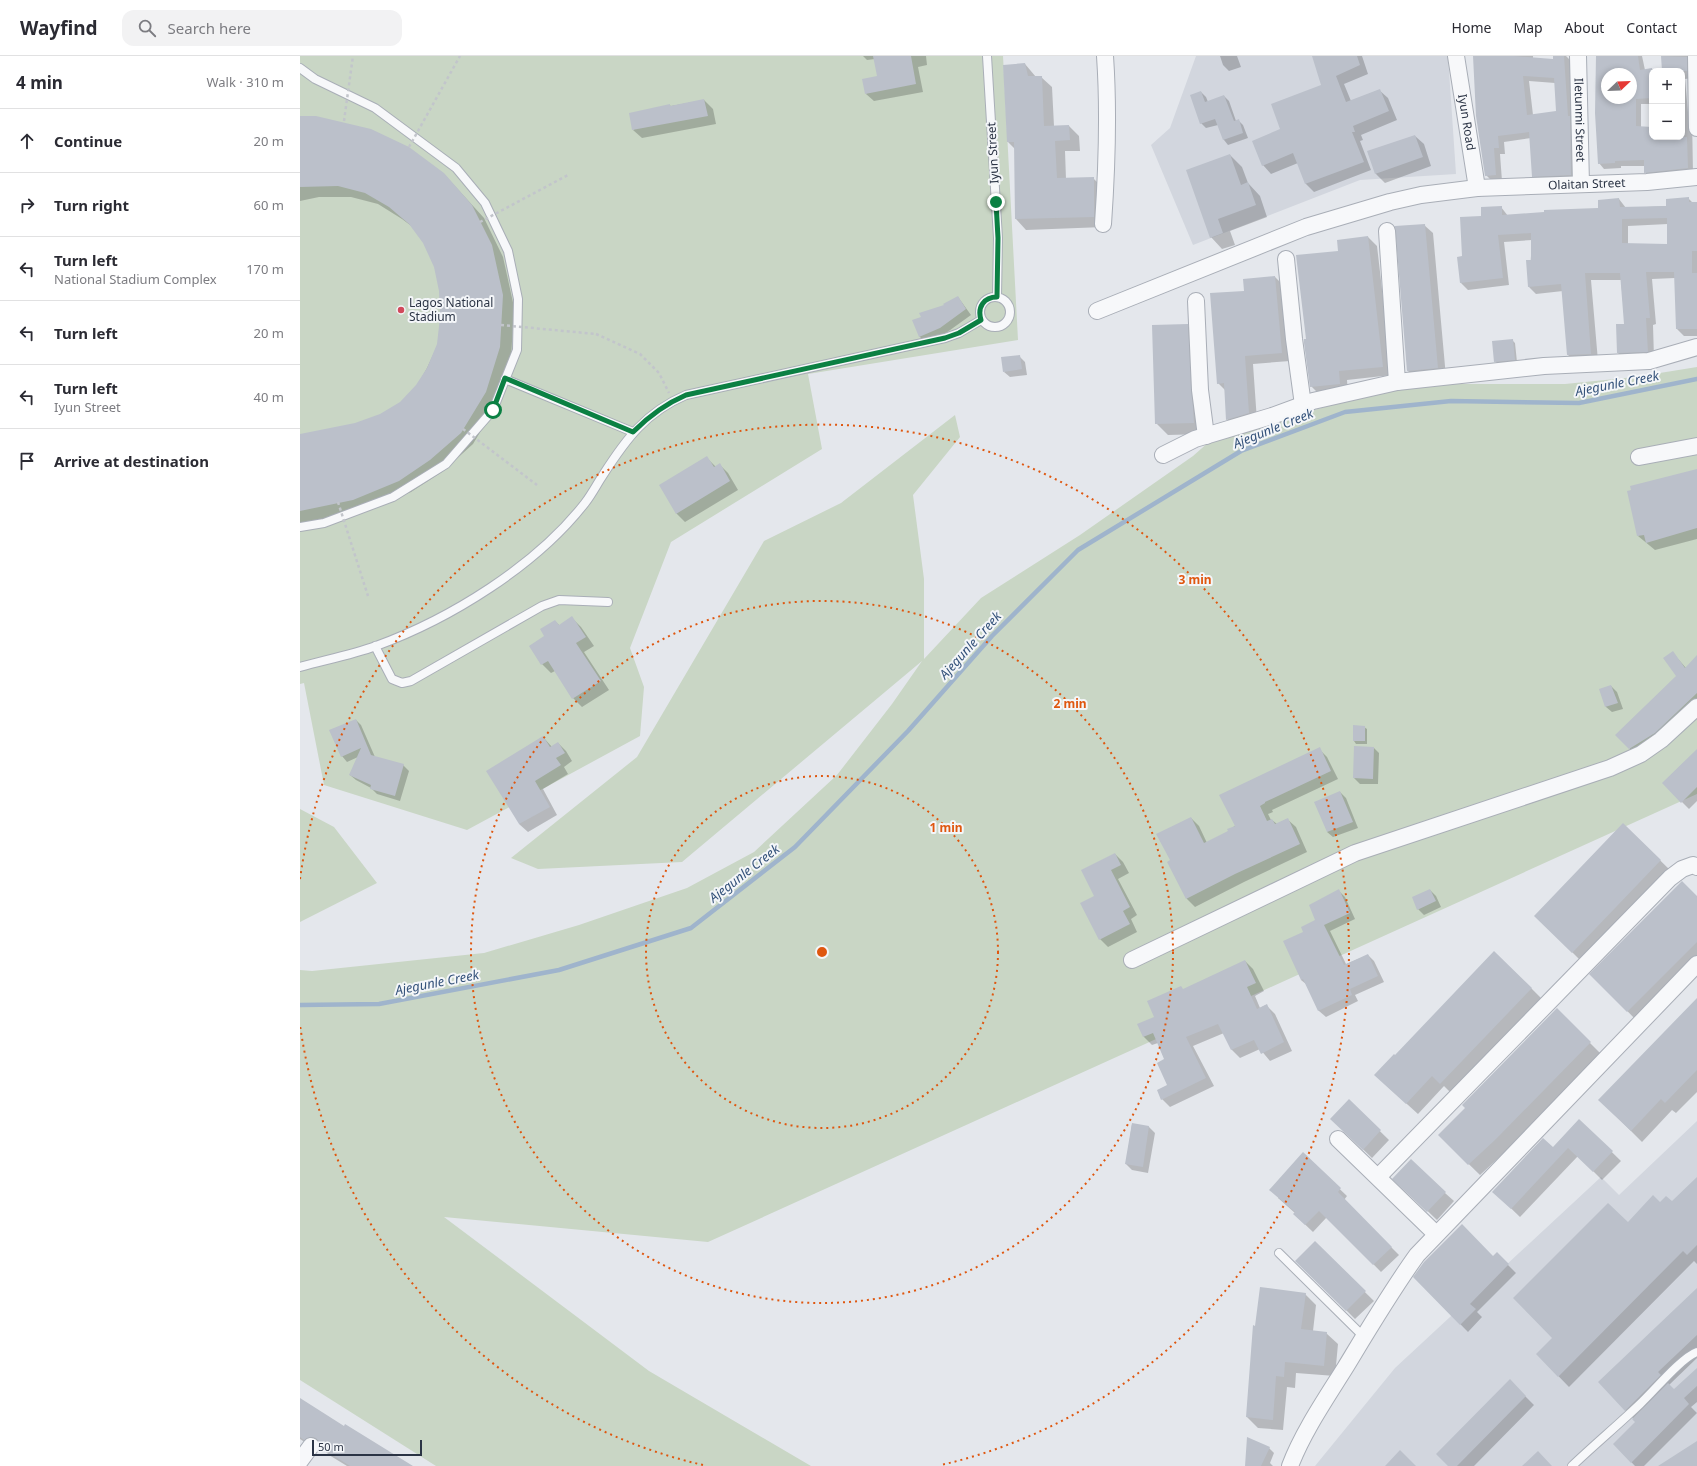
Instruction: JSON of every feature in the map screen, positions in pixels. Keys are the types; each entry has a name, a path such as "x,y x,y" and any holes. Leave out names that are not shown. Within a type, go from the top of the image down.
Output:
{"street":[{"path":"1103,224 1108,165 1105,56"},
{"name":"Iyun Road","path":"1456,56 1477,188"},
{"name":"Iletunmi Street","path":"1578,56 1582,184"},
{"path":"1696,56 1697,128"},
{"name":"Olaitan Street","path":"1098,311 1306,227 1390,202 1421,195 1477,188 1647,182 1697,177"},
{"path":"1387,231 1397,382"},
{"path":"1286,259 1294,339 1303,405"},
{"path":"1196,301 1200,390 1206,436"},
{"path":"1163,455 1206,436 1303,405 1397,382 1544,366 1649,361 1697,347"},
{"path":"1639,457 1697,446"},
{"path":"1132,960 1355,853 1610,768 1641,754 1661,740 1697,707"},
{"path":"1378,1177 1670,878 1682,869 1693,865 1697,867"},
{"path":"1290,1466 1295,1452 1322,1405 1399,1280 1417,1255 1697,964"},
{"path":"1338,1139 1436,1234"},
{"path":"300,1461 311,1446"}],"lane":[{"name":"Iyun Street","path":"987,56 998,238 997,297"},
{"path":"300,68 315,78 375,108 456,168 485,203 508,251 518,299 516,350 493,410 446,464 393,497 324,523 300,526"},
{"path":"992,297 1002,299 1010,310 1006,323 998,328 988,326 981,320 979,310 984,302 992,297"},
{"path":"300,667 374,646 413,631 461,606 502,580 537,553 586,503 633,432 650,415 673,401 686,395 945,338 959,333 981,320"},
{"path":"505,378 633,432"},
{"path":"374,646 392,679 402,683 411,680 542,606 559,600 608,602"},
{"path":"1279,1253 1364,1337"},
{"path":"1572,1466 1640,1404 1671,1373 1692,1354 1697,1352"}],"path":[{"path":"344,121 353,56"},
{"path":"409,147 460,56"},
{"path":"480,222 568,175"},
{"path":"501,325 596,334 640,354 659,373 673,401"},
{"path":"464,429 537,485"},
{"path":"338,502 368,596"}],"shaded area":[{"path":"1196,56 1448,56 1456,174 1360,180 1193,245 1151,145 1170,128"},
{"path":"1697,1121 1697,1466 1315,1466 1395,1368 1601,1177 1619,1195"}],"green space":[{"path":"300,56 1003,56 1018,340 808,374 822,449 671,542 630,648 644,687 640,736 467,830 324,785 304,683 300,684"},
{"path":"1697,367 1697,794 708,1242 444,1217 649,1371 811,1466 436,1466 300,1380 300,970 312,971 484,953 579,925 687,888 754,852 837,775 892,704 922,661 682,862 538,869 511,858 637,757 764,541 841,503 955,415 960,437 913,495 924,579 924,659 981,598 1080,535 1193,456 1210,441 1385,389 1448,384 1565,384 1635,377"},
{"path":"300,809 334,827 377,883 300,922"}],"building":[{"path":"873,56 911,56 916,84 865,94 862,79 877,76"},
{"path":"1312,56 1357,56 1360,65 1336,76 1346,102 1380,89 1389,111 1353,126 1355,132 1352,132 1364,162 1305,184 1293,153 1262,166 1252,141 1280,129 1271,104 1321,85"},
{"path":"1473,56 1514,56 1553,59 1553,56 1564,56 1568,116 1570,116 1571,175 1532,177 1529,132 1498,136 1499,148 1494,148 1496,175 1485,176 1476,116","holes":["1523,76 1554,78 1556,111 1527,115"]},
{"path":"1596,56 1638,56 1640,70 1649,68 1649,98 1637,99 1637,68 1601,68 1601,104 1636,104 1636,126 1649,127 1649,140 1685,140 1685,137 1687,137 1688,168 1644,173 1644,160 1615,161 1615,163 1598,164 1595,113"},
{"path":"1661,56 1687,57 1687,71 1685,71 1685,68 1662,68"},
{"path":"1025,63 1028,76 1042,76 1044,126 1069,125 1070,140 1055,141 1057,178 1094,177 1094,217 1015,219 1014,142 1007,142 1003,65"},
{"path":"1201,91 1205,102 1224,95 1234,121 1239,119 1243,133 1223,140 1215,119 1200,124 1190,95"},
{"path":"704,99 708,116 632,130 629,113 670,104 670,106"},
{"path":"300,116 316,116 371,129 409,147 444,173 472,205 492,245 503,295 500,347 486,392 461,433 430,460 399,481 353,500 300,511 300,434 355,423 380,414 400,402 416,385 427,368 437,344 440,317 439,291 434,267 423,243 409,224 389,207 365,193 338,186 300,187"},
{"path":"1415,135 1423,157 1375,174 1367,151"},
{"path":"1230,154 1241,185 1248,182 1256,205 1218,219 1223,233 1210,238 1186,170"},
{"path":"1689,197 1689,202 1697,202 1697,251 1692,251 1692,273 1697,273 1697,329 1676,329 1674,272 1646,272 1650,318 1646,318 1648,352 1617,353 1616,324 1624,324 1620,273 1585,273 1591,354 1567,355 1561,284 1528,287 1526,260 1531,260 1531,233 1498,235 1503,278 1460,283 1457,257 1462,256 1460,217 1481,216 1481,207 1502,206 1502,215 1544,212 1544,210 1598,208 1598,200 1619,198 1620,207 1666,206 1666,199","holes":["1667,218 1667,244 1622,243 1622,219"]},
{"path":"1425,224 1438,368 1407,371 1395,226"},
{"path":"1368,236 1383,367 1339,371 1340,384 1310,387 1304,343 1304,339 1306,339 1296,255 1338,251 1337,240"},
{"path":"1275,276 1282,353 1245,356 1249,413 1226,420 1224,383 1217,384 1210,293 1244,291 1243,279"},
{"path":"958,296 966,309 940,328 919,337 912,320 921,317 919,313 944,305 943,304"},
{"path":"1188,324 1194,423 1155,424 1152,325"},
{"path":"1513,339 1515,360 1494,362 1492,341"},
{"path":"1020,355 1022,369 1003,372 1001,357"},
{"path":"707,456 714,467 720,463 730,481 676,514 659,485"},
{"path":"1697,469 1697,528 1646,543 1644,535 1637,536 1627,491 1631,490 1630,486"},
{"path":"572,616 586,637 576,643 601,681 572,699 548,661 541,665 529,646 544,636 540,629 555,620 559,625"},
{"path":"1673,651 1685,668 1697,655 1697,693 1655,733 1629,749 1615,735 1676,676 1663,658"},
{"path":"1611,685 1618,703 1605,707 1599,689"},
{"path":"356,719 371,755 404,764 395,796 370,789 371,785 349,775 361,748 341,757 329,730"},
{"path":"1353,725 1365,726 1365,741 1353,741"},
{"path":"543,736 550,747 558,742 565,753 556,758 561,765 535,781 550,807 519,824 486,771"},
{"path":"1354,746 1374,747 1373,779 1353,778"},
{"path":"1320,747 1331,771 1265,802 1260,806 1267,821 1272,819 1275,824 1288,818 1300,844 1235,874 1186,899 1167,862 1170,860 1156,834 1191,817 1204,843 1228,831 1227,829 1235,826 1219,795"},
{"path":"1697,749 1697,787 1681,803 1662,783"},
{"path":"1340,791 1353,822 1327,832 1314,802"},
{"path":"1623,823 1661,860 1572,953 1534,916"},
{"path":"1115,853 1121,865 1111,870 1130,907 1123,911 1130,924 1099,940 1080,903 1094,896 1081,870"},
{"path":"1682,881 1697,896 1697,942 1627,1012 1589,974"},
{"path":"1339,889 1350,913 1324,925 1344,965 1368,954 1378,976 1350,989 1352,995 1318,1011 1303,979 1301,980 1283,941 1303,932 1301,927 1315,920 1309,905"},
{"path":"1430,889 1436,901 1417,910 1412,897"},
{"path":"1494,951 1532,988 1440,1084 1432,1076 1406,1104 1374,1075"},
{"path":"1245,960 1256,983 1247,987 1257,1009 1267,1004 1284,1042 1261,1054 1254,1040 1231,1050 1218,1024 1186,1037 1206,1078 1161,1100 1157,1090 1167,1085 1157,1063 1164,1059 1153,1033 1143,1037 1137,1024 1154,1017 1147,1001 1181,986 1183,989"},
{"path":"1697,998 1697,1070 1665,1103 1661,1099 1631,1131 1598,1100"},
{"path":"1557,1008 1591,1042 1496,1139 1468,1165 1438,1135 1465,1108 1462,1105"},
{"path":"1349,1099 1381,1130 1363,1150 1330,1119"},
{"path":"1579,1119 1613,1151 1593,1172 1568,1148 1511,1209 1492,1192 1543,1138 1553,1147"},
{"path":"1132,1123 1149,1126 1143,1167 1125,1164"},
{"path":"1303,1152 1341,1188 1338,1192 1392,1247 1373,1265 1319,1211 1305,1225 1293,1214 1295,1212 1269,1190"},
{"path":"1411,1159 1446,1192 1427,1212 1392,1179"},
{"path":"1697,1177 1697,1245 1687,1255 1683,1251 1558,1377 1536,1354 1552,1338 1513,1298 1608,1203 1628,1222 1653,1195 1660,1202 1666,1196 1672,1201"},
{"path":"1462,1224 1493,1256 1497,1252 1509,1264 1470,1304 1476,1309 1460,1325 1413,1277 1424,1262"},
{"path":"1315,1241 1366,1291 1346,1311 1295,1261"},
{"path":"1260,1287 1306,1293 1301,1329 1327,1332 1324,1366 1285,1362 1284,1377 1276,1376 1273,1420 1246,1417 1253,1325 1255,1326"},
{"path":"1697,1288 1697,1335 1658,1372 1661,1375 1625,1411 1598,1382"},
{"path":"1697,1368 1697,1386 1684,1398 1689,1404 1631,1463 1613,1444 1635,1422 1632,1419 1668,1383 1674,1389"},
{"path":"1510,1379 1526,1396 1457,1466 1448,1466 1436,1454"},
{"path":"300,1398 344,1426 345,1424 413,1466 350,1466 320,1447 320,1443 316,1438 312,1437 304,1440 300,1437"},
{"path":"1247,1437 1270,1447 1261,1466 1245,1466"},
{"path":"1697,1441 1697,1466 1658,1466"},
{"path":"1400,1450 1416,1466 1385,1466"},
{"path":"1538,1451 1552,1466 1522,1466"}],"waterway":[{"name":"Ajegunle Creek","path":"300,1005 379,1004 559,970 691,928 795,847 908,731 992,636 1078,550 1241,451 1345,412 1451,401 1579,403 1697,379"}],"place":[{"name":"Lagos National Stadium","path":"401,310"}],"route":[{"path":"493,410 505,378 633,432 650,415 686,395 794,370 945,338 959,333 981,320 979,310 981,306 988,299 997,297 998,238 996,202"}]}
